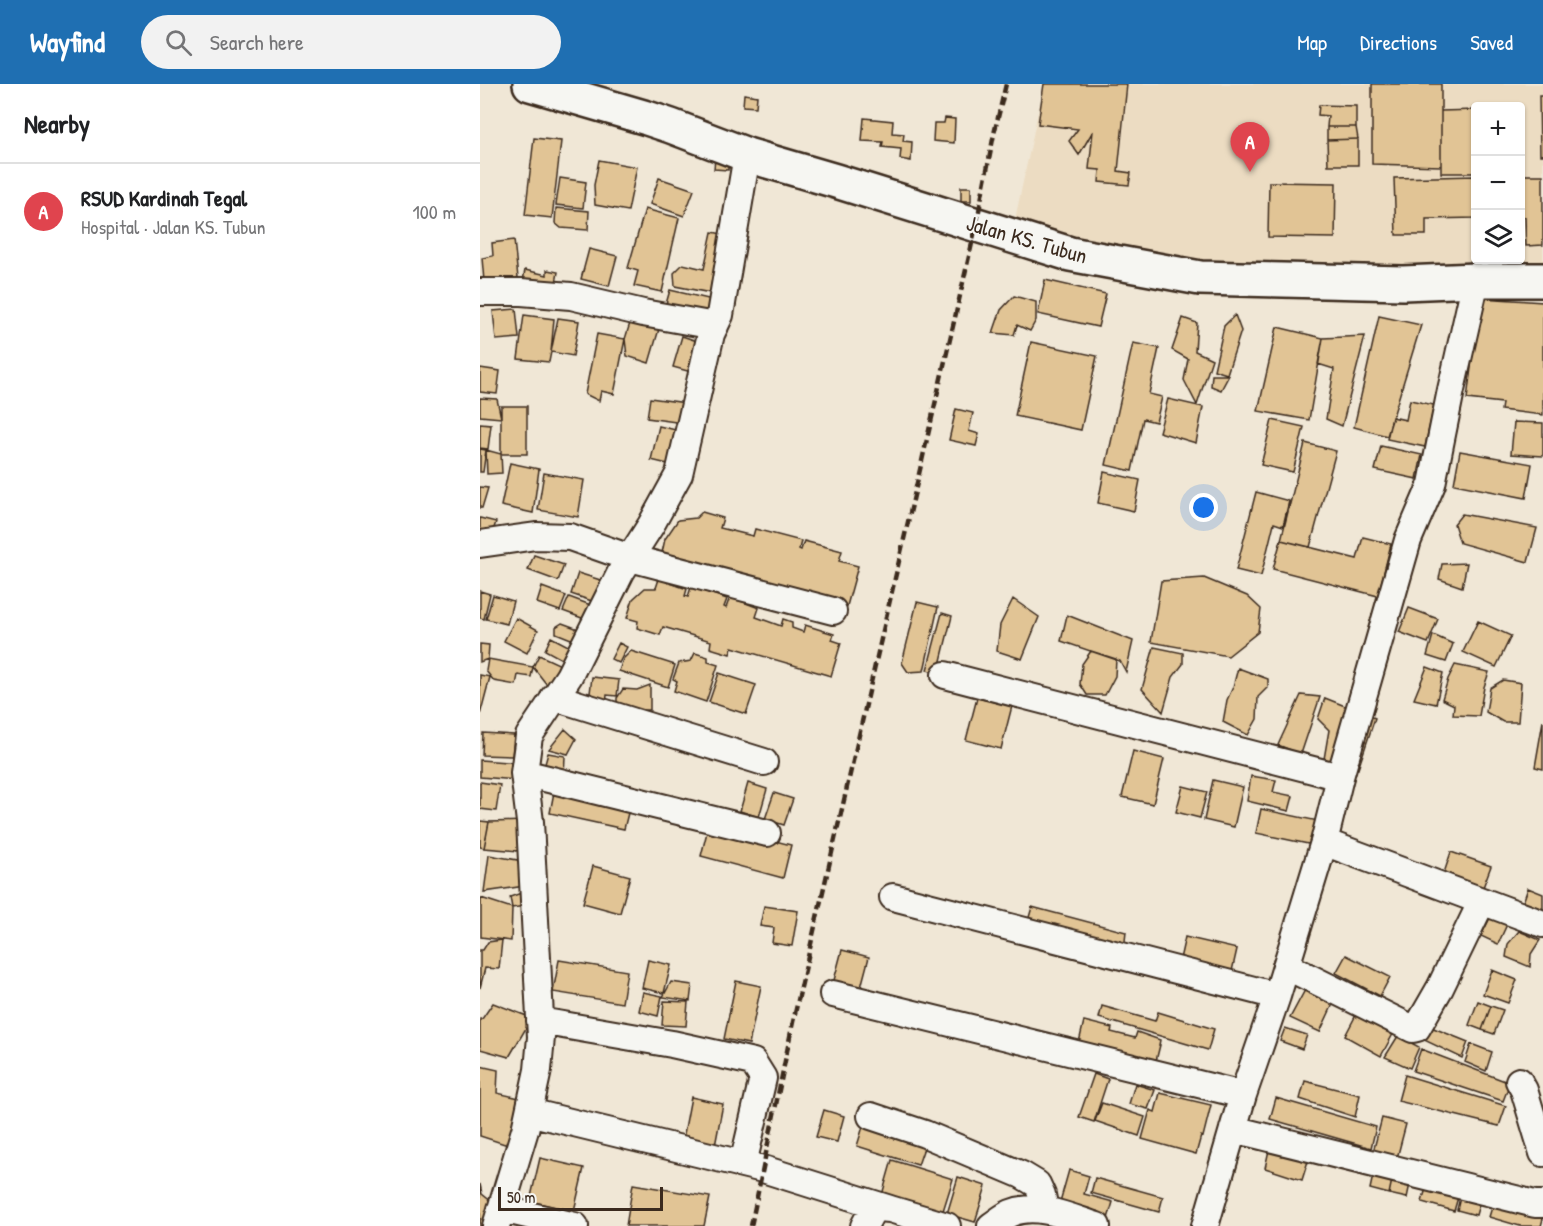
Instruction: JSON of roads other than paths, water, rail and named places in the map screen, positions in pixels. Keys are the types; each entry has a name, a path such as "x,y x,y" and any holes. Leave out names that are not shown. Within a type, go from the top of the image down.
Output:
{"main road":[{"name":"Jalan KS. Tubun","path":"531,84 671,126 747,155 1070,254 1200,278 1404,283 1543,280"}],"street":[{"path":"575,1226 499,1217 529,1112 538,1070 541,1037 530,822 524,773 529,736 568,676 621,572 651,525 679,474 711,334 720,315 747,155"},
{"path":"1205,1226 1243,1095 1287,966 1324,842 1340,777 1408,540 1432,484 1476,280"},
{"path":"480,292 572,296 643,313 715,326"},
{"path":"480,544 536,536 570,537 630,558 833,611"},
{"path":"945,675 1340,777"},
{"path":"554,698 764,762"},
{"path":"524,773 767,833"},
{"path":"1324,842 1543,924"},
{"path":"893,897 1277,996"},
{"path":"1287,966 1413,1029 1417,1028 1440,988 1482,901"},
{"path":"833,994 1243,1095"},
{"path":"540,1021 672,1044 753,1062 763,1078 743,1164"},
{"path":"1519,1081 1524,1090 1543,1154"},
{"path":"529,1112 763,1169 946,1226"},
{"path":"871,1116 925,1134 1022,1175 1037,1184 1042,1195 1044,1210"},
{"path":"1233,1129 1535,1204 1543,1204"},
{"path":"864,1226 871,1213 879,1208 890,1209"},
{"path":"991,1226 1010,1214 1026,1209 1044,1210 1097,1226"}],"railway":[{"path":"751,1226 793,1022 976,226 1006,84"}],"place":[{"name":"RSUD Kardinah Tegal","path":"1250,172"}]}
